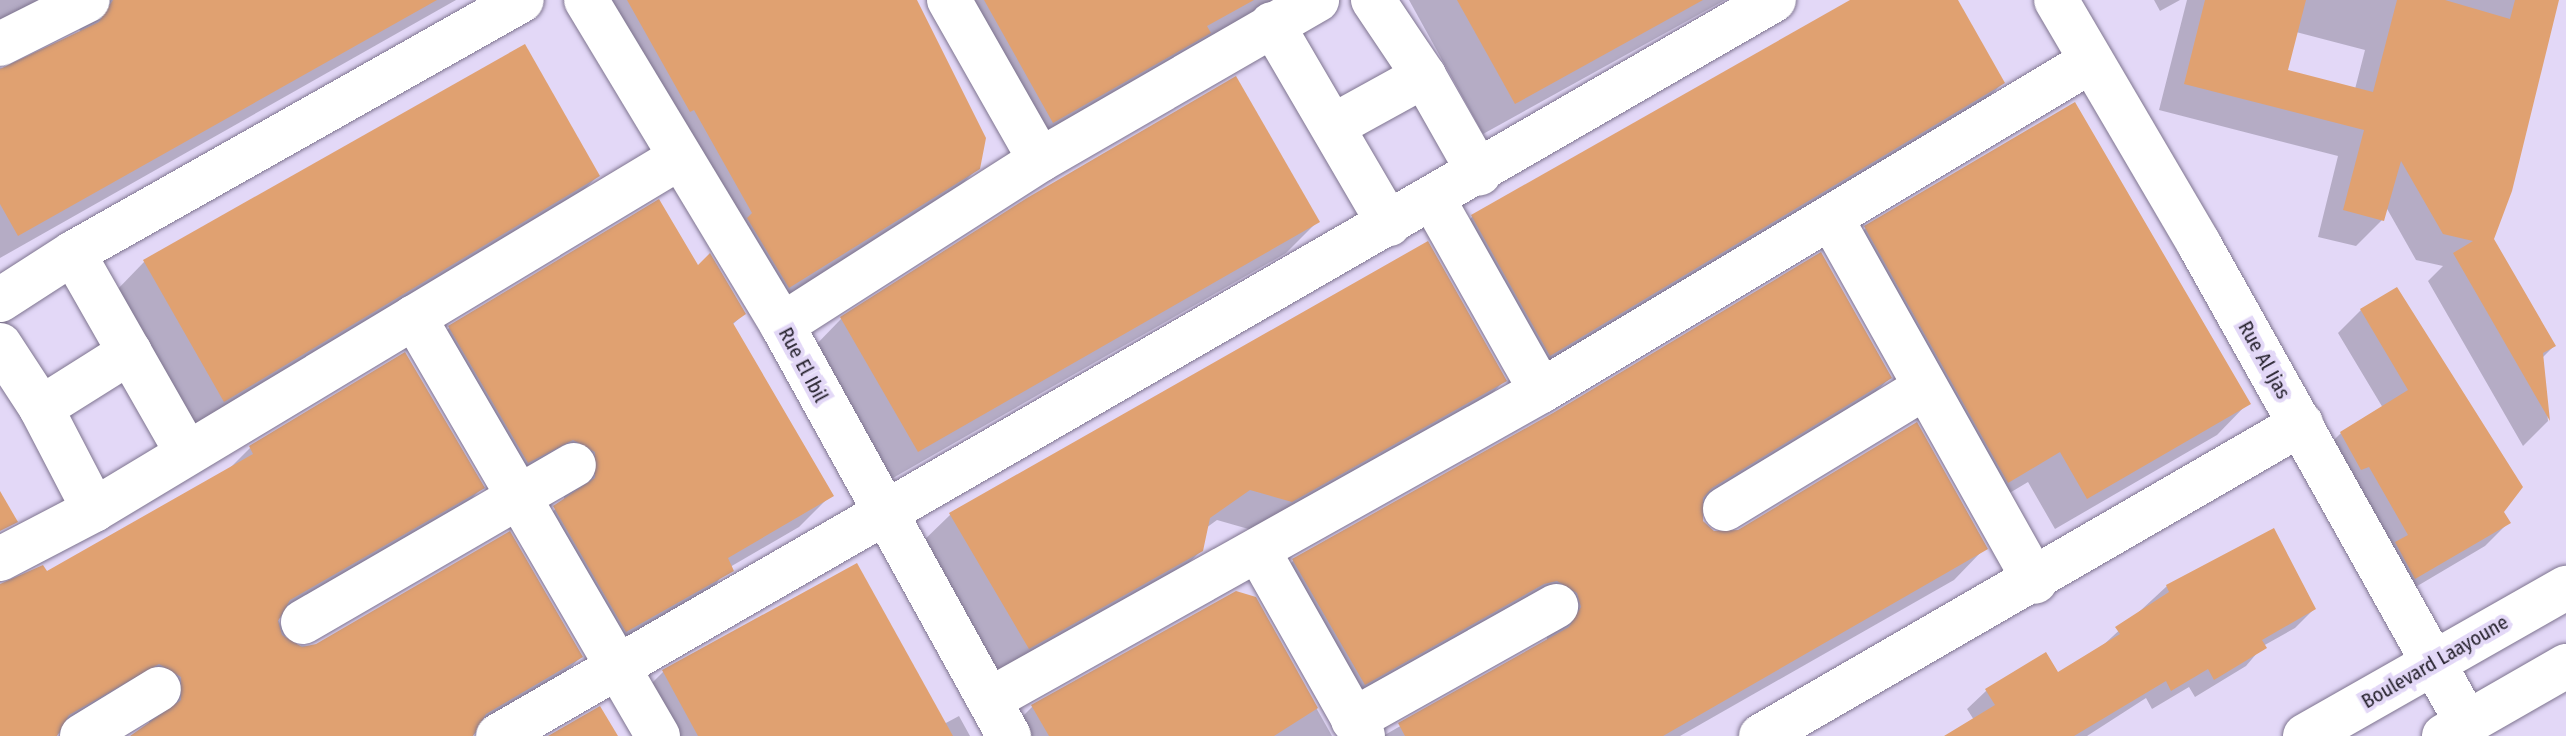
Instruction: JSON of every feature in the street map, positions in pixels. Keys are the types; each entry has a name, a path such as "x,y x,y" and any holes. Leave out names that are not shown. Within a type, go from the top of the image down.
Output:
{"street":[{"path":"0,44 88,0"},
{"path":"5,285 73,253 522,0"},
{"name":"Rue El Ibil","path":"586,0 782,325 883,516 999,718"},
{"path":"949,0 1040,160"},
{"path":"782,325 1040,160 1317,0"},
{"path":"1373,0 1424,76 1479,173"},
{"path":"498,736 1479,173 1774,0"},
{"name":"Rue Al Ijas","path":"2056,0 2301,424 2433,663 2456,729"},
{"path":"1272,24 1389,224"},
{"path":"999,718 1259,552 1541,391 2091,61"},
{"path":"1333,126 1424,76"},
{"path":"0,559 94,510 186,451 679,158"},
{"path":"1433,199 1541,391"},
{"path":"1831,218 2035,582"},
{"path":"73,253 186,451"},
{"path":"414,317 521,494 658,736"},
{"path":"0,345 41,408 94,510"},
{"path":"41,408 130,352"},
{"path":"1725,509 1924,388"},
{"path":"1761,736 2035,582 2301,424"},
{"path":"303,622 574,465"},
{"path":"1259,552 1358,728 1556,606"},
{"name":"Boulevard Laayoune","path":"2305,736 2566,588"},
{"path":"2456,729 2566,666"},
{"path":"82,736 159,689"}],"building":[{"path":"113,0 437,0 18,236 0,204 0,69 99,22"},
{"path":"627,0 917,0 986,138 980,169 789,288 747,218 752,213"},
{"path":"984,0 1254,0 1207,26 1211,33 1053,123"},
{"path":"1457,0 1703,0 1515,104"},
{"path":"1850,0 1958,0 2005,83 1550,356 1471,215"},
{"path":"2205,0 2306,0 2288,70 2373,92 2397,0 2445,0 2510,19 2515,0 2559,0 2512,191 2494,239 2556,346 2543,353 2550,421 2453,253 2473,241 2443,234 2401,161 2384,221 2343,210 2364,130 2184,84"},
{"path":"525,44 600,176 224,402 143,260"},
{"path":"1236,76 1320,222 918,452 840,317 1027,198"},
{"path":"2075,102 2251,404 2087,499 2060,452 2008,483 1864,226"},
{"path":"659,199 698,265 710,253 746,314 733,323 834,496 728,558 734,571 626,632 553,506 595,478 595,452 573,440 528,463 448,326"},
{"path":"1428,241 1507,381 1292,502 1250,490 1210,518 1203,551 1029,649 949,513"},
{"path":"1821,252 1892,378 1712,488 1703,498 1703,521 1714,531 1738,530 1917,422 1988,549 1663,736 1405,736 1398,723 1569,627 1581,607 1577,593 1557,581 1544,584 1365,685 1292,559 1553,413"},
{"path":"2397,287 2523,487 2504,512 2511,523 2415,579 2395,542 2408,535 2369,467 2361,470 2340,432 2408,390 2360,309"},
{"path":"405,352 485,488 290,600 278,621 282,635 302,647 316,644 510,531 583,657 486,714 473,736 130,736 181,700 181,677 159,664 69,715 57,736 0,736 0,584 43,565 47,571 253,454 249,446"},
{"path":"0,491 18,522 0,531"},
{"path":"2274,528 2316,609 2262,640 2267,648 2214,680 2208,669 2171,691 2166,681 2074,736 1944,736 1995,705 1985,689 2046,652 2058,672 2120,634 2115,627 2169,592 2166,585"},
{"path":"857,563 953,736 698,736 662,670"},
{"path":"1236,591 1256,597 1318,708 1274,736 1049,736 1031,705"},
{"path":"600,706 618,736 548,736"}]}
